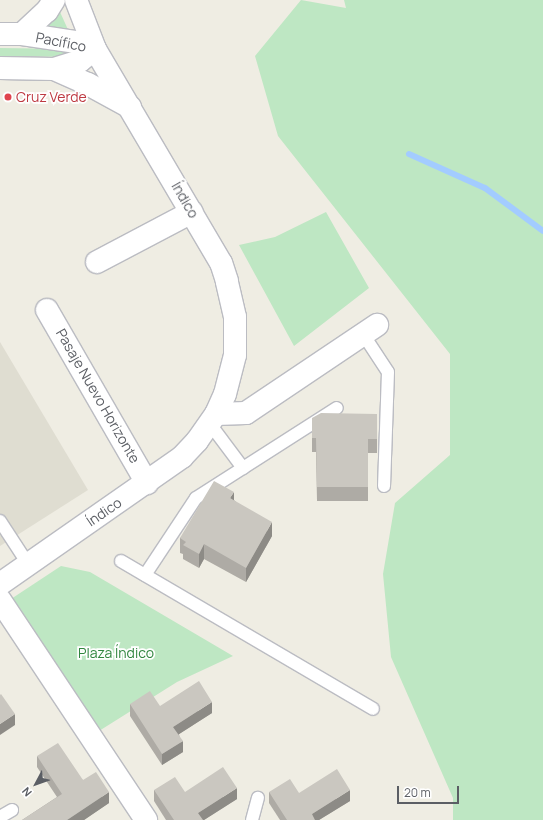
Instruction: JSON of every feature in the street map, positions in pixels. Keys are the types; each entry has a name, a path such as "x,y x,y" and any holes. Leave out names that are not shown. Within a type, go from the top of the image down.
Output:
{"street":[{"path":"22,34 47,11 54,0"},
{"name":"Índico","path":"0,584 147,483 182,457 213,419 231,374 236,336 235,316 221,263 95,49 76,0"},
{"name":"Pacífico","path":"0,34 22,34 76,42 95,49"},
{"name":"Pacífico","path":"0,68 54,69 80,61 95,49"},
{"path":"54,69 88,84 131,108"},
{"path":"97,262 192,212"},
{"name":"Pasaje Nuevo Horizonte","path":"47,310 147,483"},
{"path":"213,419 246,413 370,329"},
{"path":"0,600 146,820"}],"lane":[{"path":"370,329 388,372 384,486"},
{"path":"145,575 196,498 336,408"},
{"path":"213,419 243,468"},
{"path":"0,521 28,564"},
{"path":"121,561 373,709"},
{"path":"252,820 258,798"},
{"path":"0,818 12,810"}],"shaded area":[{"path":"0,342 88,490 0,546"}],"green space":[{"path":"301,0 346,8 344,0 543,0 543,820 453,820 453,798 391,657 383,574 395,503 450,455 450,354 278,136 255,56"},
{"path":"60,12 70,34 44,31"},
{"path":"0,48 74,49 73,57 0,56"},
{"path":"326,212 369,288 294,346 239,245 275,237"},
{"name":"Plaza Índico","path":"61,566 90,572 233,656 177,682 99,731 11,599"}],"building":[{"path":"321,413 377,414 377,439 368,439 368,487 317,487 316,438 312,438 312,418"},
{"path":"214,481 234,492 230,498 272,522 246,568 204,544 199,554 183,545 186,542 180,538"},
{"path":"199,681 212,702 173,727 183,741 162,754 130,704 150,691 160,706"},
{"path":"1,694 15,714 0,724 0,695"},
{"path":"58,743 83,780 96,772 109,792 67,820 22,820 62,794 37,756"},
{"path":"223,767 237,788 198,813 203,820 174,820 154,790 175,777 185,792"},
{"path":"337,769 350,790 312,814 315,820 287,820 269,792 290,779 299,793"}],"waterway":[{"path":"409,154 485,188 543,231"}],"place":[{"name":"Cruz Verde","path":"8,97"}]}
